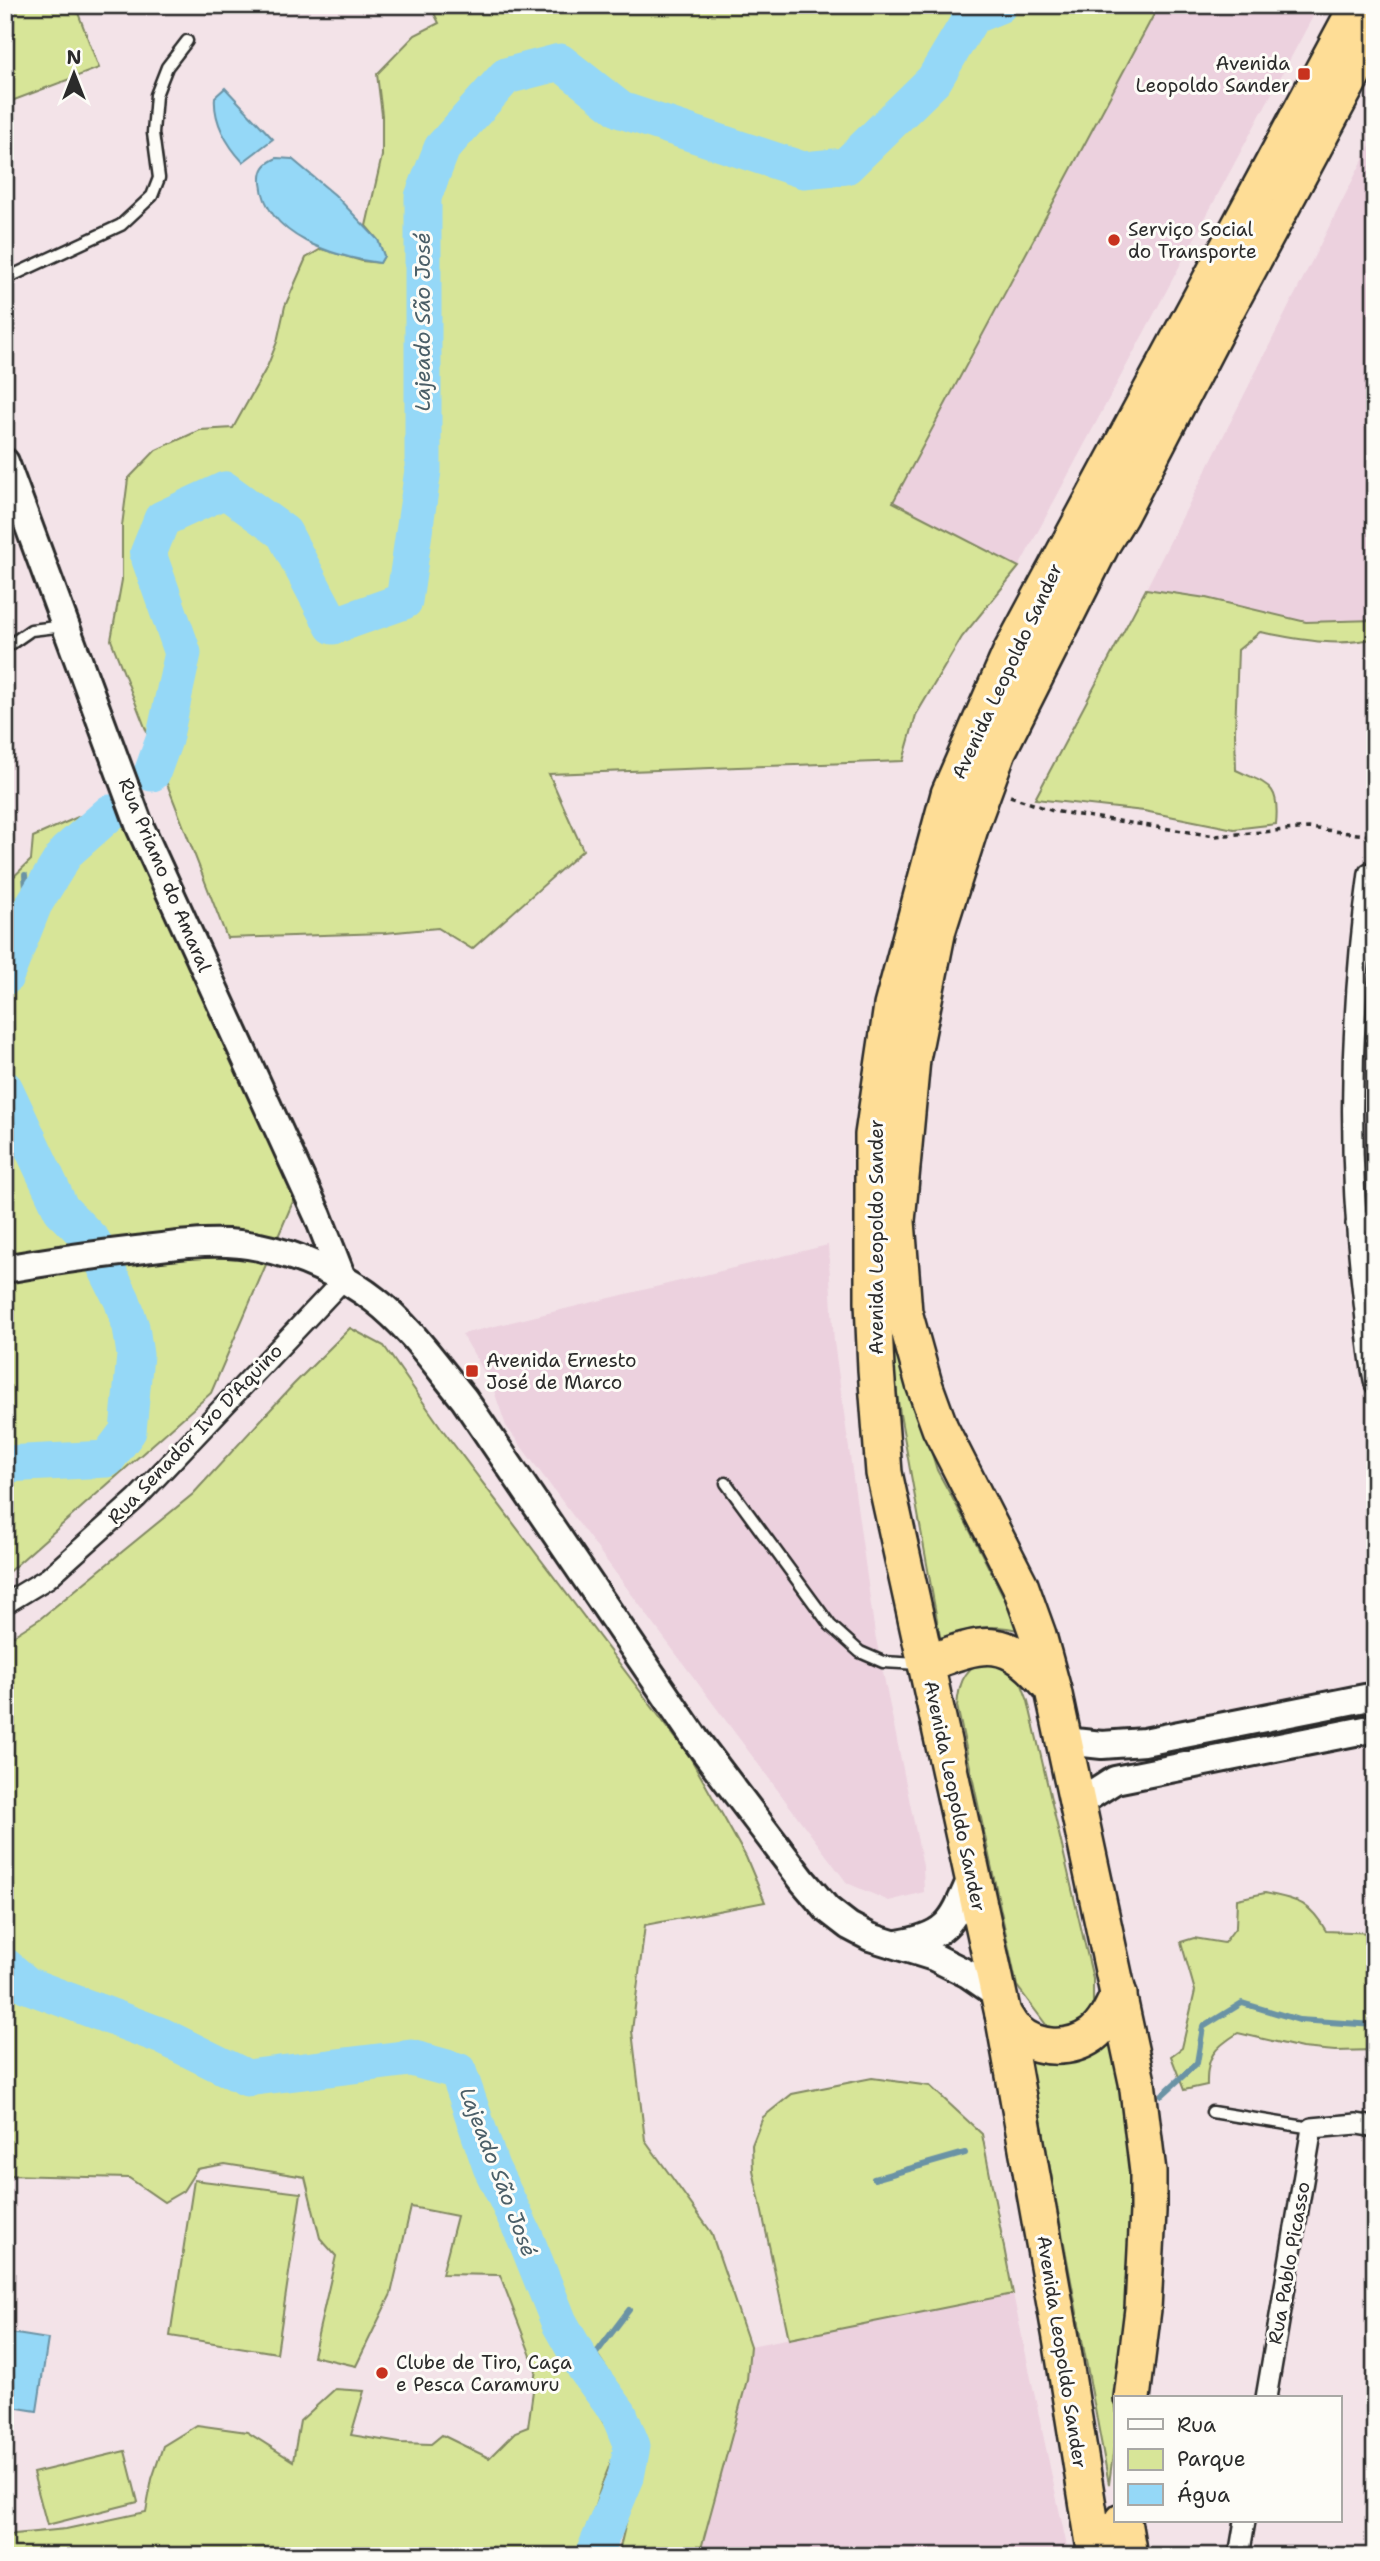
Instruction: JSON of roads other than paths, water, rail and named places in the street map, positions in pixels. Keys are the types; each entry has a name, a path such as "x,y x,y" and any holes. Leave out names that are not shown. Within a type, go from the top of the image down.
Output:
{"highway":[{"name":"Avenida Leopoldo Sander","path":"1096,2556 1059,2325 1000,2004 884,1473 876,1369 873,1135 892,1006 948,794 1011,652 1358,5"},
{"name":"Avenida Leopoldo Sander","path":"1132,2396 1143,2309 1149,2211 1137,2082 1079,1802 1038,1635 1020,1586 940,1428 904,1312 897,1221 912,1059 939,929 998,751 1102,544 1120,515 1375,33"},
{"path":"926,1664 964,1649 982,1645 1000,1647 1021,1656 1053,1690"},
{"path":"1000,2004 1015,2031 1032,2042 1053,2047 1074,2044 1093,2034 1107,2018 1119,1994"},
{"path":"1123,2522 1129,2556"}],"street":[{"name":"Rua Priamo do Amaral","path":"5,462 141,827 318,1216 343,1280"},
{"path":"1369,873 1354,1052 1375,1384"},
{"path":"5,1269 61,1259 172,1246 208,1243 258,1246 305,1261 375,1300 423,1348 464,1399 696,1740 827,1909 849,1926 870,1937 897,1944 968,1974 1000,2004"},
{"name":"Rua Senador Ivo D'Aquino","path":"5,1604 48,1578 137,1498 343,1280"},
{"path":"1065,1741 1102,1745 1144,1742 1375,1696"},
{"path":"1079,1802 1115,1780 1375,1728"},
{"path":"897,1944 923,1940 944,1929 957,1911 973,1874"},
{"path":"1311,2128 1357,2124 1375,2126"},
{"name":"Rua Pablo Picasso","path":"1266,2396 1311,2128"},
{"path":"1239,2556 1245,2522"}],"lane":[{"path":"5,279 121,225 152,196 159,178 153,133 156,95 167,67 187,41"},
{"path":"5,648 31,630 66,626"},
{"path":"726,1483 830,1625 860,1651 883,1662 926,1664"},
{"path":"1212,2112 1311,2128"}],"water":[{"path":"225,88 273,139 243,162 227,140 216,115 215,97"},
{"path":"277,158 292,159 335,195 378,240 384,256 380,263 343,256 324,249 289,230 275,217 266,202 261,174 269,162"},
{"path":"10,2333 48,2339 37,2411 5,2406 5,2362"}],"waterway":[{"name":"Lajeado São José","path":"152,773 164,740 183,653 148,554 162,519 225,490 284,533 333,626 404,601 423,470 423,197 442,148 506,76 560,62 621,110 803,170 846,166 934,80 972,16 999,5"},
{"name":"Lajeado São José","path":"5,977 34,904 66,852 110,813"},
{"path":"25,875 26,889 34,904"},
{"name":"Lajeado São José","path":"5,1089 61,1209 93,1242 122,1300 131,1327 135,1355 128,1431 107,1459 5,1464"},
{"name":"Lajeado São José","path":"5,1966 27,1985 162,2036 247,2078 411,2058 458,2071 491,2167 525,2237 559,2322 585,2368 619,2414 632,2446 626,2477 593,2556"},
{"path":"1162,2095 1197,2063 1203,2027 1242,2003 1299,2020 1375,2025"},
{"path":"874,2179 965,2153"},
{"path":"585,2368 629,2310"}],"place":[{"name":"Avenida Leopoldo Sander","path":"1304,74"},
{"name":"Serviço Social do Transporte","path":"1114,240"},
{"name":"Avenida Ernesto José de Marco","path":"472,1371"},
{"name":"Clube de Tiro, Caça e Pesca Caramuru","path":"382,2373"}]}
